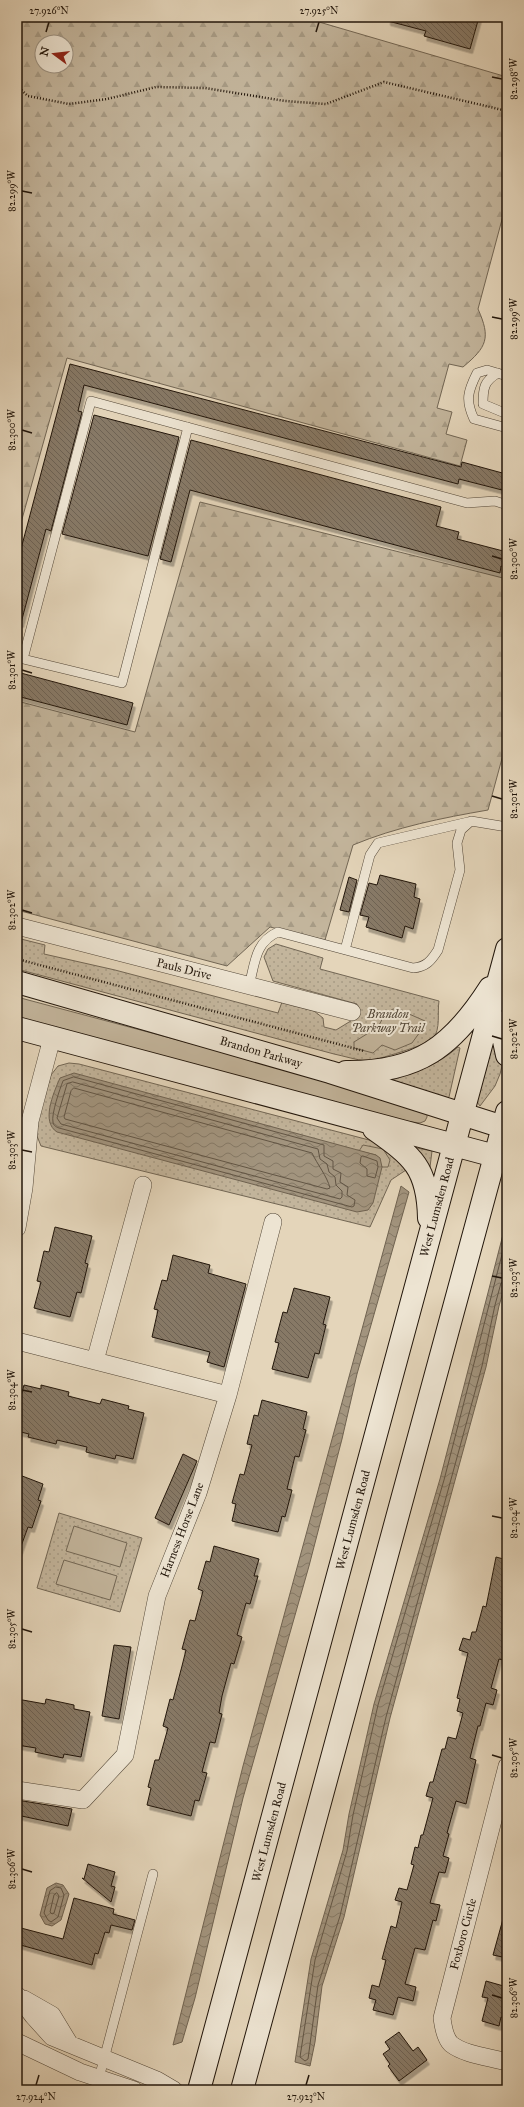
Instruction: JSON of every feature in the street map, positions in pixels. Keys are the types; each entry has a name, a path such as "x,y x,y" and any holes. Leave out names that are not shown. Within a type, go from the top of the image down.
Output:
{"main road":[{"name":"West Lumsden Road","path":"199,2090 507,949"},
{"path":"330,1072 362,1072 388,1069 417,1061 449,1040 466,1024 501,972"},
{"name":"Brandon Parkway","path":"17,982 330,1072 463,1114 505,1120"},
{"path":"507,1021 504,1041 507,1055"},
{"path":"17,1028 495,1156"},
{"path":"242,2090 505,1120"},
{"path":"365,1122 407,1154 417,1165 425,1183 429,1202 429,1234"}],"street":[{"name":"Pauls Drive","path":"17,926 352,1012"},
{"path":"17,1228 24,1188 30,1121 52,1038"},
{"path":"95,1361 143,1185"},
{"path":"17,1341 228,1395 273,1222"},
{"name":"Harness Horse Lane","path":"17,1790 83,1800 125,1755 156,1596 198,1492 228,1395"},
{"name":"Foxboro Circle","path":"507,1766 442,2018 445,2032 450,2043 464,2050 507,2062"},
{"path":"17,1996 64,2053 99,2078 134,2090"},
{"path":"17,2042 64,2053 105,2057 157,2080 174,2090"}],"lane":[{"path":"503,374 487,370 477,373 469,390 468,407 474,419 507,428"},
{"path":"503,374 488,378 483,391 483,404 507,414"},
{"path":"188,427 122,684 23,659 91,401 188,427 467,503 495,501 507,505"},
{"path":"249,986 260,948 268,936 278,932 413,968 423,967 431,960 438,950 460,870 457,843 461,830 471,821"},
{"path":"345,950 370,855 378,843 471,821 507,827"},
{"path":"99,2078 153,1874"}],"path":[{"path":"17,86 28,96 69,104 107,99 156,87 205,88 285,101 326,104 384,82 507,111"},
{"path":"17,959 370,1053 388,1069"}],"green space":[{"path":"17,17 302,17 507,77 507,210 504,212 478,309 485,327 484,341 482,348 463,367 449,364 437,408 452,412 446,434 467,440 460,466 67,358 17,537"},
{"path":"200,502 507,579 507,740 488,810 402,828 353,845 325,940 270,927 227,966 17,910 17,701 135,732"},
{"name":"Brandon Parkway Trail","path":"17,938 45,945 44,954 115,970 278,1013 282,1002 314,1011 323,1018 324,1027 336,1030 354,1019 357,1004 273,981 264,957 268,949 276,944 323,958 320,969 439,1001 437,1030 433,1039 412,1048 367,1061 354,1059 17,969"},
{"path":"17,997 305,1074 427,1112 427,1117 425,1121 420,1123 397,1120 17,1018"},
{"path":"505,1005 499,1032 503,1062 495,1086 480,1106 477,1102 503,1006"},
{"path":"393,1009 400,1010 425,1021 425,1025 412,1043 395,1050 382,1045 373,1053 354,1048 354,1042 378,1027 385,1014"},
{"path":"458,1047 460,1048 449,1097 447,1099 387,1079 407,1074 434,1064"},
{"path":"69,1063 79,1064 369,1140 394,1151 409,1168 391,1180 370,1227 41,1146 37,1136 36,1126 51,1075 58,1066"},
{"path":"363,1145 383,1149 390,1160 388,1167 382,1167 376,1155 359,1151"},
{"path":"416,1149 432,1151 430,1167"},
{"path":"59,1513 142,1538 120,1612 37,1588"},
{"path":"74,1526 127,1543 120,1567 66,1551"},
{"path":"64,1560 117,1576 110,1600 56,1584"}],"water":[{"path":"74,1073 376,1155 380,1158 382,1167 373,1203 368,1210 357,1212 57,1132 52,1127 49,1115 54,1092 60,1078"},
{"path":"401,1186 409,1192 357,1374 342,1439 309,1566 243,1798 195,1998 182,2042 173,2045 243,1766"},
{"path":"507,1219 507,1278 499,1306 486,1367 390,1718 344,1917 322,1986 315,2042 310,2066 295,2062 311,1959 343,1850 349,1814 374,1704 440,1479"},
{"path":"56,1883 63,1885 69,1894 61,1920 52,1926 45,1924 40,1915 47,1888"}],"building":[{"path":"388,17 479,17 470,49 424,36 426,31 388,21"},
{"path":"70,364 461,467 462,462 506,474 502,490 459,479 458,484 84,385 78,411 82,412 51,531 46,529 21,623 17,623 17,564"},
{"path":"94,415 179,437 148,556 62,534"},
{"path":"191,440 441,507 436,526 459,532 457,539 507,552 507,568 501,566 500,573 190,490 171,562 160,559"},
{"path":"17,672 133,703 127,725 17,696"},
{"path":"380,875 416,884 414,897 420,899 413,929 405,926 402,938 366,927 369,917 360,915 369,883 377,885"},
{"path":"349,877 357,880 349,912 340,910"},
{"path":"55,1227 92,1236 85,1263 88,1264 81,1293 77,1292 70,1317 34,1308 41,1282 37,1281 44,1251 49,1252"},
{"path":"173,1255 210,1265 208,1273 246,1284 224,1367 207,1362 210,1352 152,1337 158,1310 154,1309 162,1280 167,1281"},
{"path":"294,1288 330,1297 323,1324 326,1325 319,1354 315,1353 308,1378 272,1369 279,1343 275,1342 283,1312 287,1313"},
{"path":"24,1385 41,1389 41,1385 69,1392 68,1396 100,1404 102,1399 129,1406 128,1409 144,1413 133,1459 116,1455 115,1459 86,1452 87,1447 57,1440 56,1444 28,1437 29,1434 17,1431 17,1411"},
{"path":"262,1400 307,1412 303,1429 306,1430 299,1457 295,1456 287,1489 292,1490 285,1517 282,1516 278,1532 232,1521 236,1504 232,1503 240,1474 244,1475 252,1445 247,1444 254,1415 258,1416"},
{"path":"183,1454 197,1461 169,1525 155,1518"},
{"path":"17,1474 43,1484 38,1500 41,1501 32,1528 28,1527 19,1552 17,1551"},
{"path":"214,1546 259,1559 254,1576 258,1576 250,1604 246,1603 237,1635 242,1637 234,1664 231,1663 222,1696 219,1713 222,1714 215,1743 210,1742 202,1772 207,1773 199,1801 195,1800 191,1816 147,1805 151,1788 148,1787 155,1760 159,1760 168,1728 163,1726 170,1699 173,1700 182,1666 186,1650 182,1649 190,1620 195,1621 203,1591 198,1589 206,1561 210,1562"},
{"path":"496,1557 507,1560 507,1645 503,1660 499,1659 491,1688 497,1690 493,1705 486,1703 480,1726 478,1726 470,1758 476,1760 466,1804 456,1801 447,1833 449,1834 443,1856 449,1858 445,1873 439,1872 430,1903 440,1905 436,1921 433,1920 425,1950 415,1948 405,1984 416,1987 413,2001 398,1997 393,2015 373,2010 376,2000 369,1998 372,1985 379,1987 386,1960 382,1959 391,1926 396,1928 402,1902 395,1900 399,1888 407,1890 414,1865 411,1864 415,1847 418,1848 421,1835 423,1835 433,1798 426,1796 430,1782 433,1782 442,1749 445,1749 448,1737 456,1739 463,1713 457,1711 460,1699 457,1698 468,1653 459,1650 463,1638 470,1640 472,1632 476,1632 483,1606 486,1607"},
{"path":"114,1645 131,1647 119,1719 102,1716"},
{"path":"17,1699 45,1704 46,1699 74,1705 74,1709 90,1712 81,1757 64,1754 63,1758 35,1752 36,1748 17,1745"},
{"path":"17,1800 72,1809 68,1826 17,1815"},
{"path":"88,1864 115,1872 111,1886 115,1887 111,1902 82,1878 84,1879"},
{"path":"74,1898 114,1909 113,1914 135,1920 132,1930 111,1925 109,1933 105,1932 98,1954 95,1953 92,1965 17,1944 21,1928 63,1939"},
{"path":"503,1919 507,1920 507,1958 493,1955"},
{"path":"486,1981 507,1987 507,2019 501,2017 499,2026 482,2021 488,1998 482,1997"},
{"path":"399,2032 413,2051 418,2047 427,2060 399,2081 388,2066 390,2064 383,2054 390,2049 385,2042"}]}
